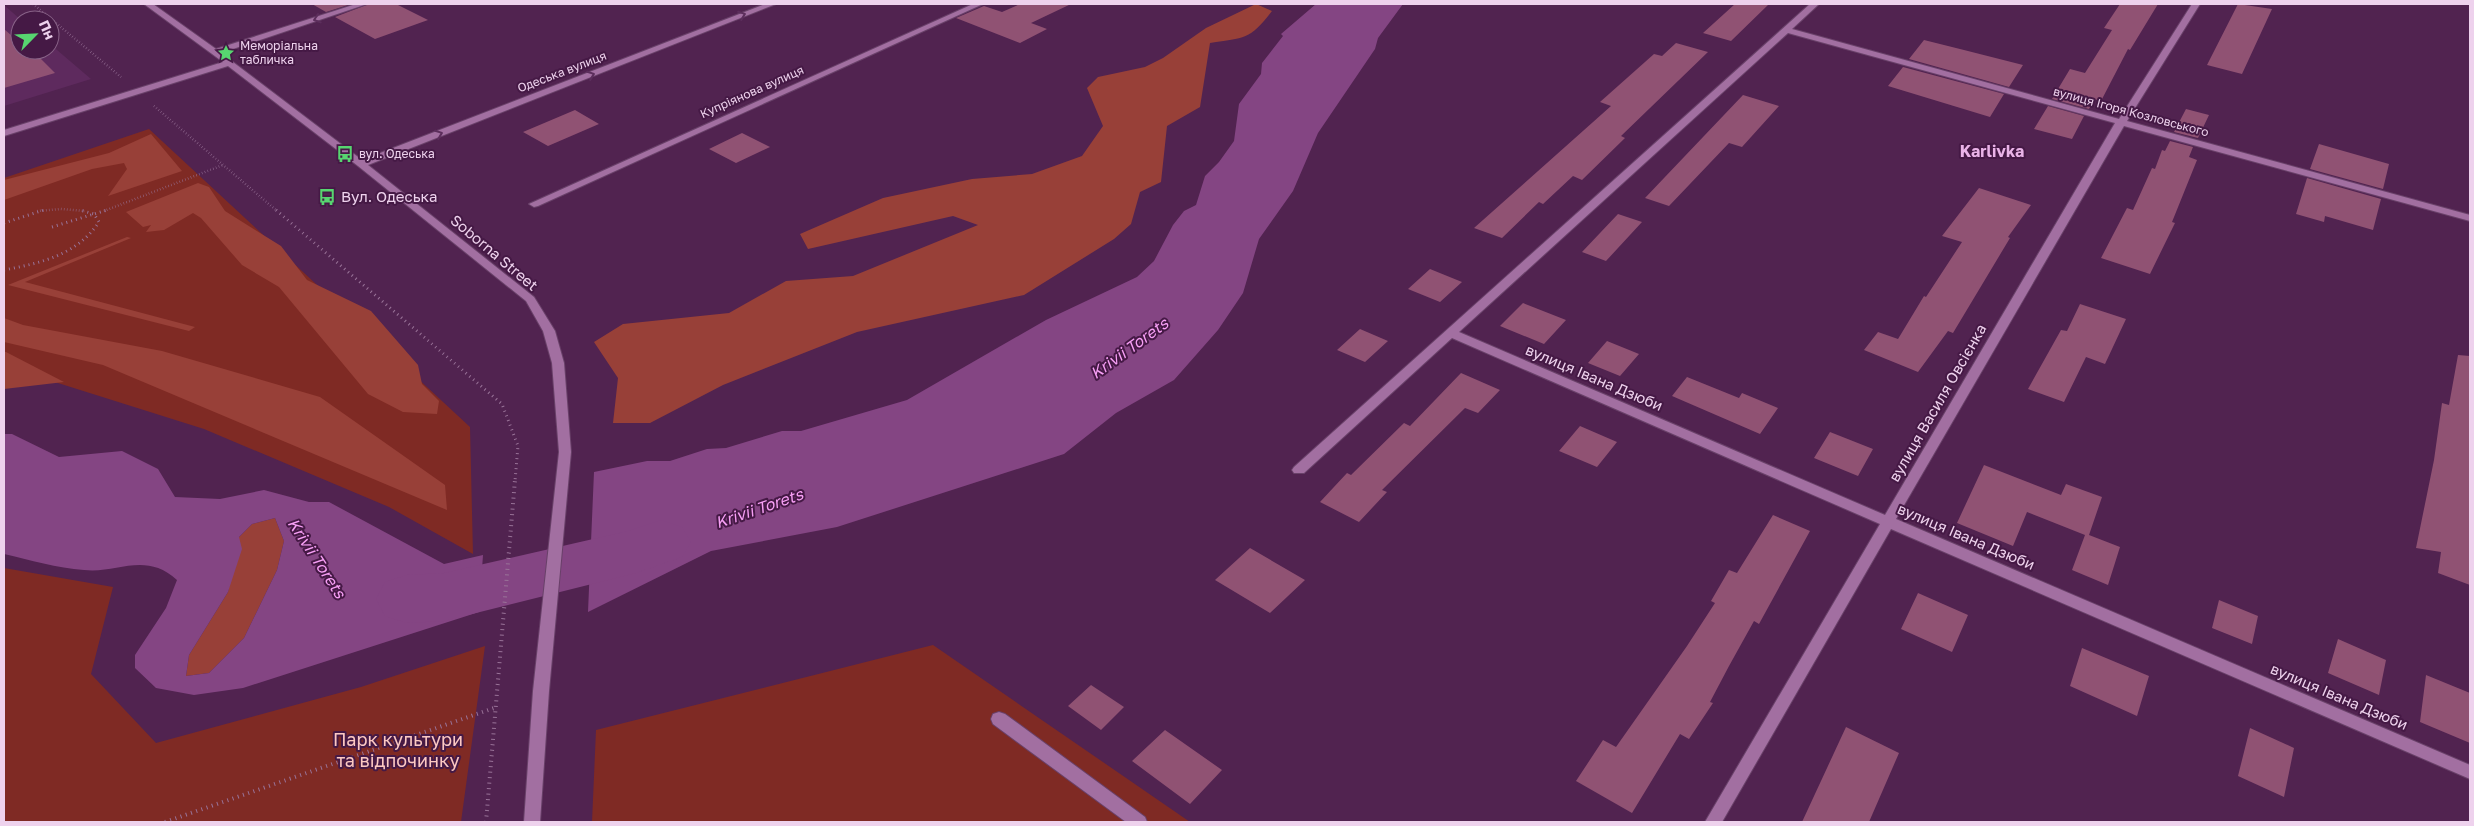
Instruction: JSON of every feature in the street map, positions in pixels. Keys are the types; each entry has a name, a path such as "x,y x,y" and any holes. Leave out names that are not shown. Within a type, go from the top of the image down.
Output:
{"street":[{"name":"Soborna Street","path":"148,4 215,52 361,164 530,300 549,331 558,363 565,452 541,692 532,822"},
{"path":"215,52 363,4"},
{"name":"Одеська вулиця","path":"361,164 772,4"},
{"name":"Купріянова вулиця","path":"534,204 979,4"},
{"path":"1299,470 1815,4"},
{"name":"вулиця Василя Овсієнка","path":"1713,822 2121,122 2196,4"},
{"name":"вулиця Ігоря Козловського","path":"1786,30 2470,218"},
{"path":"4,133 229,63"},
{"name":"вулиця Івана Дзюби","path":"1450,333 2470,772"},
{"path":"999,719 1138,822"}],"path":[{"path":"33,4 502,404 518,446 486,822"},
{"path":"52,226 95,215 223,165"},
{"path":"4,223 36,212 61,208 81,209 95,215 99,222 93,234 79,246 30,266 4,270"},
{"path":"165,822 497,706"}],"shaded area":[{"path":"1256,4 1272,11 1258,28 1246,36 1210,43 1200,107 1167,126 1161,182 1140,192 1131,224 1114,239 1024,295 857,332 723,385 650,423 613,423 618,378 594,342 623,324 729,313 786,281 853,276 978,225 953,216 808,249 800,234 883,198 972,179 1032,174 1082,156 1103,126 1087,88 1098,77 1145,67 1163,58 1206,28"},
{"path":"4,5 10,10 10,60 60,60 60,53 91,79 4,106"},
{"path":"151,134 182,171 108,196 127,169 124,163 92,169 4,200 4,180 109,153"},
{"path":"198,183 209,187 225,211 281,246 307,280 371,311 418,365 422,384 439,401 437,414 403,412 368,394 279,287 242,265 201,218 193,213 164,230 146,232 151,225 143,227 126,212"},
{"path":"127,237 131,238 25,282 195,327 189,331 8,285"},
{"path":"4,318 23,325 162,351 320,397 445,485 447,510 103,365 4,342"},
{"path":"4,352 6,352 64,382 4,389"},
{"path":"275,518 284,541 277,570 244,638 209,673 186,676 189,655 228,592 239,537 252,524"}],"green space":[{"path":"149,129 470,427 473,554 389,507 204,429 23,372 4,370 4,178"},
{"name":"Парк культури та відпочинку","path":"4,568 113,587 91,674 156,743 361,687 485,646 461,822 4,822"},
{"path":"933,645 1190,822 592,822 596,730"}],"water":[{"path":"1316,4 1403,4 1378,38 1375,49 1318,133 1293,191 1259,239 1243,293 1218,330 1174,380 1116,413 1064,454 837,527 711,551 588,612 594,472 647,461 670,461 707,449 726,448 782,431 801,431 907,400 1046,320 1137,277 1154,261 1173,225 1184,211 1196,205 1205,176 1219,162 1234,141 1239,104 1261,74 1262,63 1283,36 1281,34"},
{"path":"4,434 12,434 59,457 122,451 158,469 175,497 220,499 264,490 309,502 329,502 444,564 483,555 479,612 243,688 194,695 156,688 135,668 135,655 166,608 177,580 165,571 142,565 96,570 74,569 4,554","holes":["275,518 284,541 277,570 244,638 209,673 186,676 189,655 228,592 242,549 239,537 252,524"]}],"building":[{"path":"312,4 351,4 326,12"},
{"path":"369,4 396,4 428,20 375,39 335,17"},
{"path":"1020,4 1071,4 1031,23 1047,29 1020,43 956,18 984,6 1002,12"},
{"path":"1735,4 1769,4 1731,41 1703,33"},
{"path":"2120,4 2158,4 2130,50 2128,49 2101,101 2094,99 2089,109 2052,99 2070,69 2085,73 2112,30 2104,28"},
{"path":"2238,4 2272,9 2242,74 2207,65"},
{"path":"4,29 10,34 10,60 42,60 55,73 4,88"},
{"path":"1924,40 2023,65 2009,87 1909,59"},
{"path":"1676,43 1708,52 1621,136 1625,138 1582,180 1573,176 1543,204 1539,202 1502,238 1474,228 1611,106 1600,102 1654,54 1662,56"},
{"path":"1903,67 2004,94 1990,117 1888,86"},
{"path":"1743,95 1779,106 1742,147 1729,143 1669,206 1645,198"},
{"path":"2048,106 2084,116 2072,139 2034,129"},
{"path":"2186,109 2209,115 2198,138 2174,132"},
{"path":"575,110 599,124 548,146 523,132"},
{"path":"742,133 770,147 736,163 709,149"},
{"path":"2170,141 2193,147 2189,157 2197,160 2172,222 2175,223 2150,274 2101,258 2127,208 2133,210 2152,168 2155,169 2162,150 2165,151"},
{"path":"2319,144 2389,164 2383,189 2310,169"},
{"path":"2307,178 2381,199 2373,230 2325,216 2324,222 2296,214"},
{"path":"1979,188 2031,205 2008,237 2010,238 1953,333 1948,331 1918,372 1864,350 1878,332 1898,339 1924,296 1926,297 1962,242 1942,236"},
{"path":"1618,214 1642,222 1606,261 1582,252"},
{"path":"1430,269 1462,282 1440,302 1408,289"},
{"path":"1523,303 1566,320 1544,344 1500,326"},
{"path":"2080,304 2126,319 2105,364 2086,357 2064,402 2028,389 2061,330 2067,331"},
{"path":"1360,329 1388,341 1365,362 1337,350"},
{"path":"1607,341 1639,354 1620,376 1588,363"},
{"path":"2458,355 2470,356 2470,585 2438,573 2441,552 2416,548 2434,460 2442,403 2449,405"},
{"path":"1461,373 1500,390 1478,413 1465,408 1382,490 1387,492 1359,522 1320,502 1347,473 1351,475 1404,423 1410,426"},
{"path":"1687,377 1739,398 1742,393 1778,408 1760,434 1672,396"},
{"path":"1580,426 1617,442 1597,467 1559,451"},
{"path":"1830,432 1873,449 1858,476 1814,458"},
{"path":"1984,465 2061,495 2066,484 2102,497 2089,535 2120,547 2108,585 2072,570 2085,535 2027,512 2013,546 1957,523"},
{"path":"1773,515 1810,531 1759,624 1754,621 1710,702 1713,703 1689,739 1680,734 1632,813 1576,781 1603,740 1616,747 1715,603 1711,601 1729,570 1737,573"},
{"path":"1250,548 1305,580 1270,613 1215,580"},
{"path":"1918,593 1968,615 1952,652 1901,629"},
{"path":"2219,600 2258,616 2252,644 2212,628"},
{"path":"2338,639 2386,660 2379,695 2328,673"},
{"path":"2082,648 2149,676 2137,716 2070,686"},
{"path":"2426,675 2470,693 2470,743 2420,722"},
{"path":"1091,685 1124,707 1101,730 1068,706"},
{"path":"1846,727 1899,753 1869,822 1802,822"},
{"path":"2250,728 2294,748 2284,797 2238,776"},
{"path":"1165,730 1222,770 1190,804 1132,761"}],"waterway":[{"name":"Krivii Torets","path":"407,599 444,597 636,551 661,542"}],"place":[{"name":"Меморіальна табличка","path":"226,53"},
{"name":"вул. Одеська","path":"345,154"},
{"name":"Вул. Одеська","path":"327,197"}],"district":[{"name":"Karlivka","path":"1992,151"}]}
